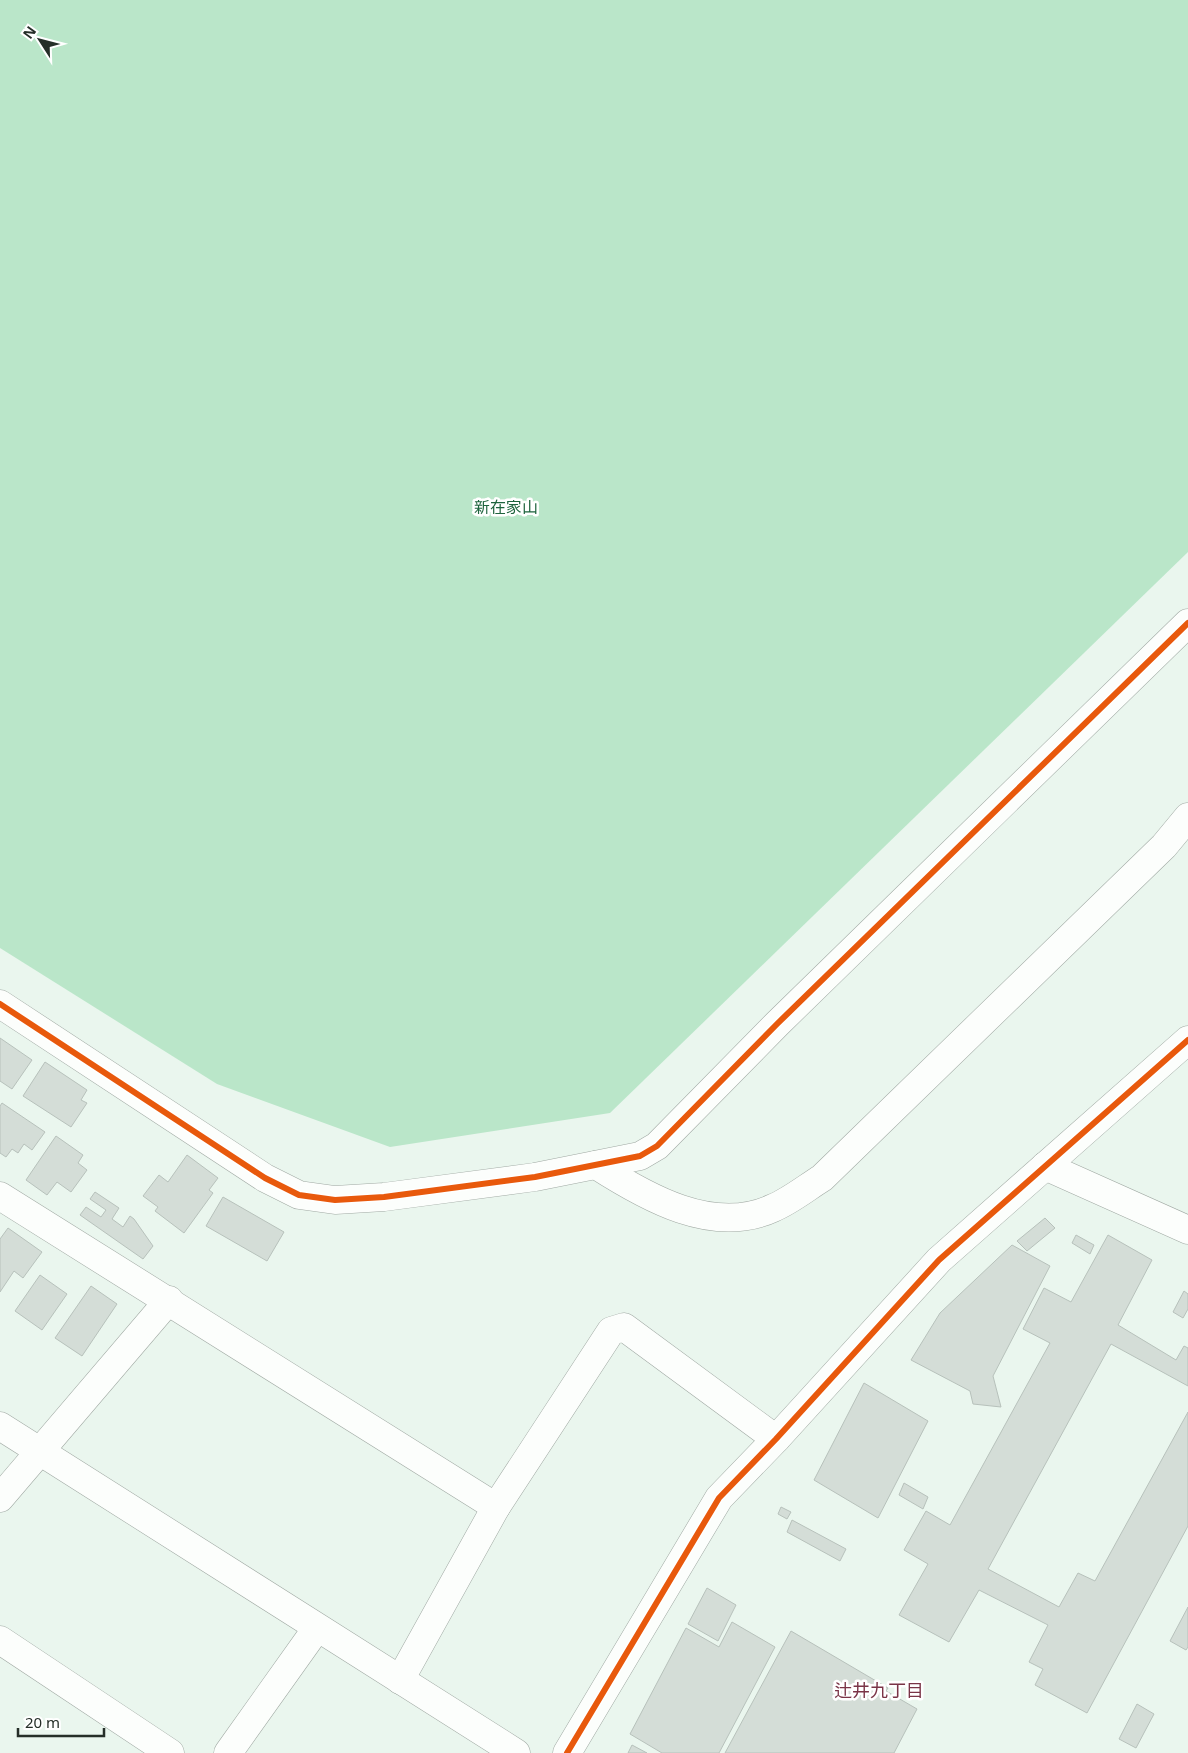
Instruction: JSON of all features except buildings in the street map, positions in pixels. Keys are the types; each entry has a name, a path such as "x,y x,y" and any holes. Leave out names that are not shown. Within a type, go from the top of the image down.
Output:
{"street":[{"path":"0,1004 265,1178 299,1195 335,1200 384,1197 535,1177 640,1156 657,1146 777,1024 1188,623"},
{"path":"596,1165 635,1190 701,1215 726,1218 749,1216 774,1208 822,1178 1164,846 1188,817"},
{"path":"567,1753 719,1498 776,1439 939,1260 1188,1040"},
{"path":"1045,1166 1188,1230"},
{"path":"0,1196 169,1300 496,1507"},
{"path":"0,1498 169,1300"},
{"path":"400,1680 496,1507 611,1330 624,1327 776,1439"},
{"path":"0,1426 516,1753"},
{"path":"228,1753 317,1628"},
{"path":"0,1640 170,1753"}],"green space":[{"name":"新在家山","path":"0,0 1188,0 1188,552 610,1113 390,1147 217,1084 0,948"}],"cycle path":[{"path":"0,1004 265,1178 299,1195 335,1200 384,1197 535,1177 640,1156 657,1146 777,1024 1188,623"},
{"path":"567,1753 719,1498 776,1439 939,1260 1188,1040"}],"district":[{"name":"辻井九丁目","path":"879,1690"}]}
